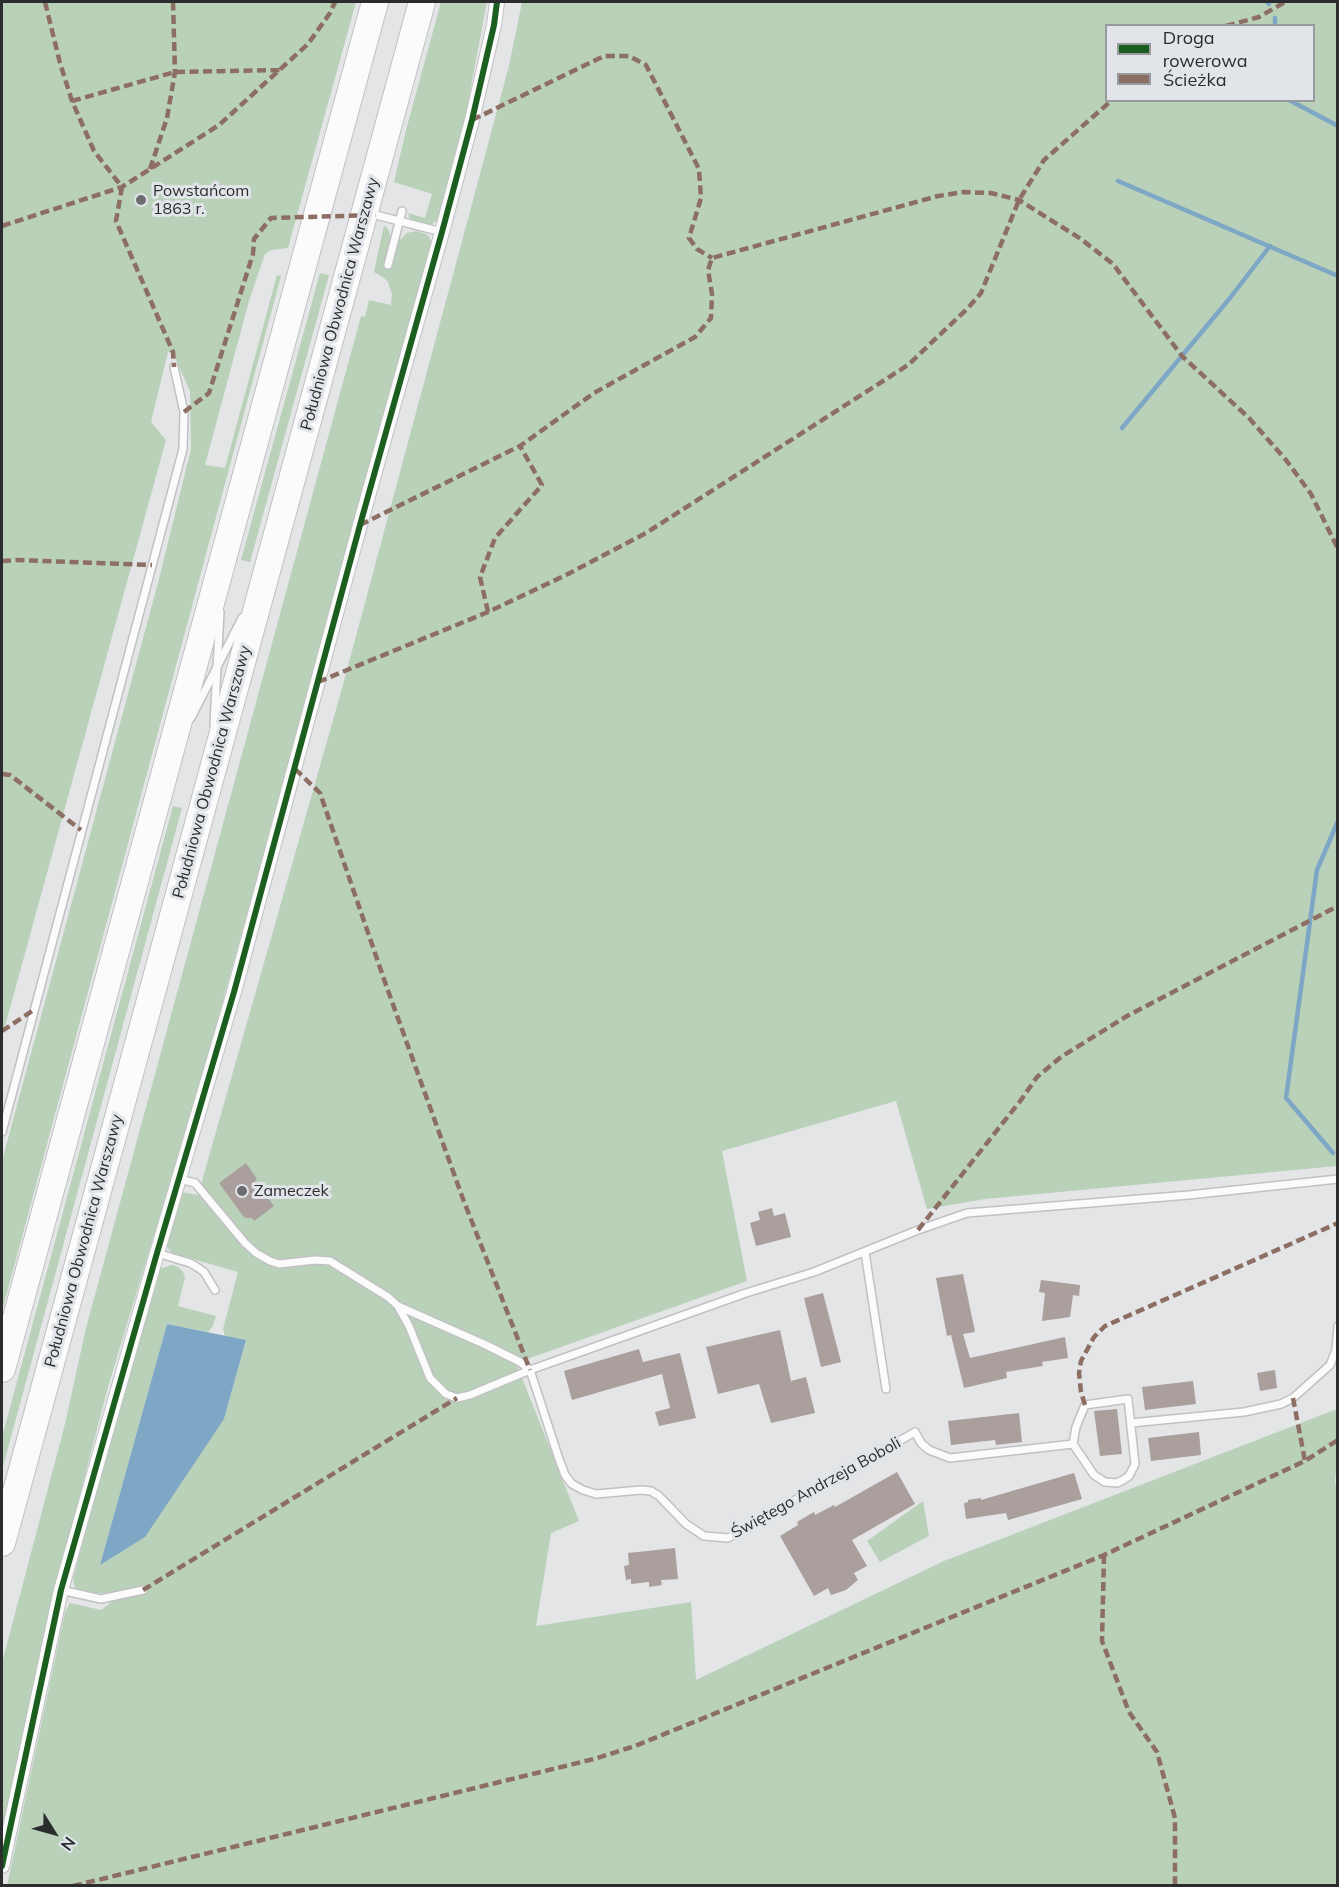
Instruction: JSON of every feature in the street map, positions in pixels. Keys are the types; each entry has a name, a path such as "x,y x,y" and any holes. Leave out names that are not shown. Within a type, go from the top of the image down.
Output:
{"highway":[{"path":"2,1369 375,2"},
{"name":"Południowa Obwodnica Warszawy","path":"2,1543 422,2"}],"street":[{"path":"2,1866 61,1590 234,992 472,120 494,25 497,2"}],"lane":[{"path":"388,264 402,212"},
{"path":"376,215 442,232"},
{"path":"2,1132 183,449 184,412 174,367"},
{"path":"210,779 224,556"},
{"path":"166,768 268,569"},
{"path":"179,1179 195,1183 245,1244 270,1261 279,1264 315,1260 330,1261 388,1297 398,1306 486,1345 520,1362 530,1370"},
{"path":"398,1306 409,1326 430,1378 446,1394 457,1398 746,1293 814,1272 967,1213 1189,1195 1338,1179"},
{"path":"865,1252 886,1389"},
{"path":"157,1253 197,1267 204,1272 215,1290"},
{"path":"1131,1423 1244,1412 1281,1404 1293,1398 1330,1365 1336,1350 1338,1326"},
{"name":"Świętego Andrzeja Boboli","path":"530,1370 559,1459 565,1475 572,1484 596,1494 651,1491 659,1496 686,1524 704,1536 728,1538 915,1432 921,1443 929,1450 950,1458 1073,1444"},
{"path":"1128,1399 1135,1464 1129,1476 1117,1483 1105,1482 1094,1475 1073,1444 1076,1427 1085,1405 1128,1399"},
{"path":"61,1590 101,1599 144,1590"}],"green space":[{"path":"2,2 356,2 288,248 271,250 265,254 249,301 205,465 225,468 277,275 281,276 2,1311 2,1161 159,579 191,449 190,391 173,353 168,352 151,422 166,440 2,1037"},
{"path":"441,2 487,2 465,118 440,218 431,225 410,219 408,213 425,218 432,194 394,182"},
{"path":"522,2 1337,2 1337,1166 985,1199 927,1209 896,1101 722,1151 747,1281 516,1363 579,1521 551,1533 536,1626 691,1602 696,1680 944,1561 1337,1409 1338,1447 1335,1481 1338,1497 1337,1885 7,1886 65,1612 70,1603 101,1610 123,1593 89,1593 75,1588 73,1579 153,1278 159,1269 172,1265 183,1272 185,1277 178,1306 216,1316 208,1332 167,1324 100,1565 224,1419 246,1340 225,1336 223,1329 238,1272 172,1253 165,1244 182,1192 198,1195 341,692 509,66"},
{"path":"384,225 391,238 385,263 391,265 397,243 407,233 416,231 426,234 430,238 432,247 204,1069 108,1387 64,1556 2,1830 2,1663 65,1424 86,1328 361,316 365,317 369,300 391,305 392,294 388,282 374,272"},
{"path":"320,273 329,275 250,562 241,560"},
{"path":"173,806 182,808 2,1470 2,1437"},
{"path":"923,1501 929,1536 880,1562 867,1541"}],"water":[{"path":"167,1324 246,1340 224,1419 145,1537 100,1565"}],"building":[{"name":"Zameczek","path":"246,1163 257,1179 255,1181 274,1206 254,1221 252,1218 243,1216 219,1183"},
{"path":"772,1208 774,1216 785,1213 791,1237 756,1246 750,1223 760,1220 758,1212"},
{"path":"963,1274 975,1332 963,1334 970,1358 1065,1337 1068,1358 1042,1362 1043,1366 1006,1372 1007,1378 964,1388 951,1335 947,1336 936,1278"},
{"path":"1041,1280 1080,1285 1079,1296 1073,1295 1070,1317 1042,1321 1045,1293 1039,1292"},
{"path":"823,1293 841,1362 821,1367 804,1298"},
{"path":"780,1330 791,1381 806,1377 815,1413 771,1423 759,1384 718,1394 706,1347"},
{"path":"639,1349 643,1362 680,1353 696,1418 659,1426 655,1412 670,1408 662,1374 572,1400 564,1371"},
{"path":"1275,1370 1277,1388 1260,1391 1257,1373"},
{"path":"1193,1381 1196,1404 1145,1410 1142,1387"},
{"path":"1117,1409 1122,1454 1100,1456 1094,1411"},
{"path":"1019,1413 1022,1442 996,1445 995,1440 951,1445 948,1421"},
{"path":"1199,1432 1201,1455 1151,1461 1148,1438"},
{"path":"897,1472 915,1504 852,1540 867,1566 854,1573 858,1580 846,1590 831,1595 828,1588 814,1596 780,1536 814,1512 815,1515 834,1505 835,1507"},
{"path":"1074,1473 1082,1499 1008,1520 1006,1513 966,1519 964,1503 968,1500 981,1498 981,1500"},
{"path":"675,1548 678,1579 661,1580 662,1585 649,1587 649,1582 631,1584 631,1579 626,1580 624,1566 629,1565 628,1553"}],"waterway":[{"path":"1275,18 1275,24"},
{"path":"1293,102 1338,126"},
{"path":"1118,181 1338,276"},
{"path":"1122,428 1270,246"},
{"path":"1333,1153 1286,1098 1317,870 1338,821"}],"marked path":[{"path":"45,2 72,101 94,151 122,187 116,221 173,352 174,367"},
{"path":"150,169 167,118 175,72 173,2"},
{"path":"2,226 122,187 219,125 308,44 335,2"},
{"path":"1233,24 1259,17 1285,2"},
{"path":"472,120 604,56 629,56 646,65 699,169 701,198 689,238 697,249 712,258"},
{"path":"72,101 175,72 280,70"},
{"path":"318,682 488,612 646,533 908,365 981,293 1019,200 1044,160 1110,102"},
{"path":"360,525 520,446 594,393 695,337 711,318 712,294 708,270 712,258 938,196 964,192 991,193 1019,200 1081,239 1113,264 1182,356 1249,418 1286,460 1311,494 1338,549"},
{"path":"184,412 209,393 253,254 254,239 271,218 376,215"},
{"path":"488,612 480,577 495,538 542,485 520,446"},
{"path":"2,561 152,565"},
{"path":"295,769 320,793 463,1199 530,1370"},
{"path":"2,774 10,775 81,830"},
{"path":"918,1230 1037,1077 1061,1057 1127,1016 1338,906"},
{"path":"2,1031 35,1009"},
{"path":"1085,1405 1079,1373 1081,1361 1094,1337 1105,1326 1338,1223"},
{"path":"143,1590 457,1398"},
{"path":"1293,1398 1305,1461"},
{"path":"73,1886 594,1759 635,1746 1104,1555 1305,1461 1338,1440"},
{"path":"1104,1555 1102,1641 1129,1712 1157,1752 1175,1818 1175,1886"}],"cycle path":[{"path":"2,1866 61,1590 234,992 472,120 494,25 497,2"}],"place":[{"name":"Powstańcom 1863 r.","path":"141,200"},
{"name":"Zameczek","path":"242,1191"}]}
